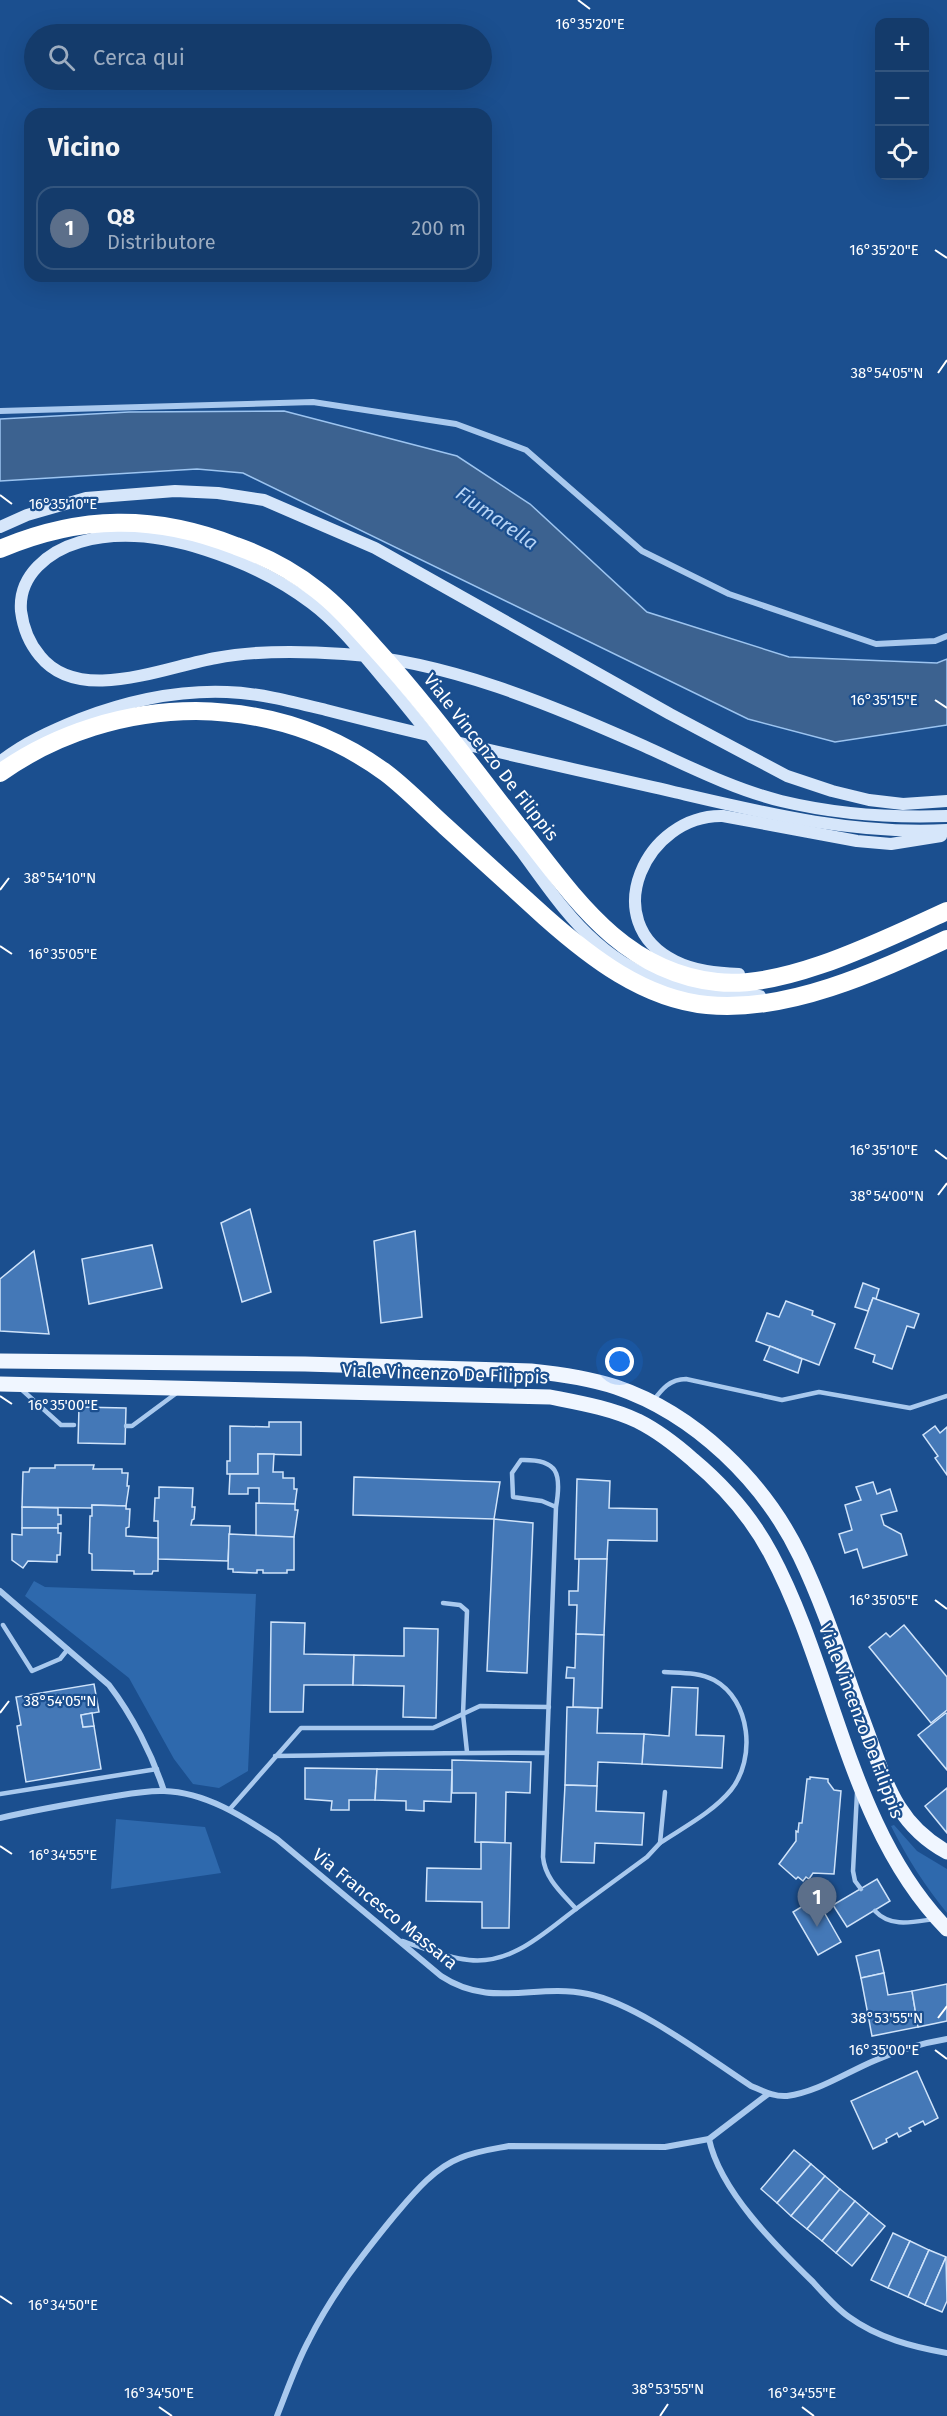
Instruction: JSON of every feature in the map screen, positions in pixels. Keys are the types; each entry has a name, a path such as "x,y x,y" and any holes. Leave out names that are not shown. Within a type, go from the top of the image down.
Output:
{"highway":[{"name":"Viale Vincenzo De Filippis","path":"0,549 51,532 85,525 137,522 191,530 249,550 318,590 341,610 403,679 574,896 603,928 633,952 664,969 719,982 758,981 843,957 947,911"},
{"path":"0,773 39,749 90,727 152,713 246,714 311,731 342,745 388,775 558,928 592,955 628,979 679,1000 706,1005 751,1006 814,993 911,956 947,939"}],"main road":[{"path":"0,526 86,498 175,491 264,500 375,548 670,714 787,776 868,800 903,804 947,801"},
{"path":"814,993 758,996 697,993 649,976 615,958 582,929 447,756 348,638 312,604 266,575 215,553 167,540 122,536 103,537 66,546 37,567 27,581 21,603 25,629 39,655 58,673 87,682 112,680 217,657 253,653 320,653 378,658 453,673 494,686 613,733 737,787 781,801 878,816 947,816"},
{"path":"0,762 27,744 95,713 161,696 199,691 230,692 262,696 757,812 828,825 921,831 947,830"},
{"path":"808,968 726,974 689,967 662,953 645,934 636,910 637,883 649,855 659,843 682,825 708,816 723,816 857,841 891,844 947,834"},
{"name":"Viale Vincenzo De Filippis","path":"0,1361 305,1364 531,1371 567,1374 616,1387 651,1403 695,1429 732,1462 762,1496 785,1528 812,1583 891,1794 914,1829 947,1852"},
{"name":"Viale Vincenzo De Filippis","path":"0,1384 550,1397 614,1411 645,1425 679,1448 720,1485 759,1533 771,1552 791,1597 885,1841 899,1866 942,1924"}],"street":[{"path":"0,411 313,402 456,424 526,450 642,551 729,594 876,644 935,642 947,636"},
{"path":"0,1591 114,1691 157,1769 164,1791"},
{"name":"Via Francesco Massara","path":"0,1818 136,1792 164,1791 186,1794 229,1810 277,1839 441,1976 468,1990 500,1994 563,1991 602,1997 645,2017 768,2094"},
{"path":"276,2416 308,2340 336,2292 365,2251 416,2191 437,2172 459,2158 509,2146 665,2147 710,2139 768,2094 785,2096 807,2091 877,2059 905,2049 947,2039"},
{"path":"710,2139 713,2156 720,2171 754,2219 771,2240 848,2317 890,2338 919,2348 947,2353"}],"lane":[{"path":"651,1403 666,1385 680,1379 782,1400 819,1392 890,1402 910,1408 947,1396"},
{"path":"17,1385 61,1425 74,1425"},
{"path":"126,1426 132,1426 184,1388"},
{"path":"556,1507 542,1501 513,1497 512,1473 521,1460 539,1460 551,1464 558,1473 544,1870 576,1909"},
{"path":"443,1603 460,1605 467,1611 463,1714 467,1752"},
{"path":"3,1625 32,1671 60,1659 68,1649"},
{"path":"396,1940 459,1958 476,1961 492,1960 528,1944 647,1857 660,1843 720,1802 732,1789 745,1758 744,1718 738,1701 714,1680 698,1674 664,1672"},
{"path":"229,1810 301,1728 433,1728 480,1706 549,1707"},
{"path":"275,1756 417,1755 467,1752 547,1753"},
{"path":"0,1794 157,1769"},
{"path":"858,1775 853,1871 855,1881 861,1889"},
{"path":"660,1843 666,1792"},
{"path":"875,1911 899,1924 942,1924"}],"shaded area":[{"path":"34,1581 45,1587 256,1594 248,1771 219,1788 193,1784 174,1759 129,1678 25,1596"},
{"path":"116,1819 205,1827 221,1873 111,1889"},
{"path":"894,1825 917,1851 947,1869 947,1913 910,1860 891,1826"}],"water":[{"name":"Fiumarella","path":"284,411 457,456 530,504 647,612 789,657 937,663 947,659 947,725 835,742 748,719 243,473 197,469 0,481 0,419 129,412"}],"building":[{"path":"250,1209 271,1292 242,1302 221,1223"},
{"path":"415,1231 422,1317 381,1323 374,1241"},
{"path":"152,1245 162,1288 89,1304 82,1259"},
{"path":"34,1251 49,1334 0,1331 0,1279"},
{"path":"863,1283 879,1289 868,1311 855,1307"},
{"path":"873,1298 919,1314 914,1328 907,1326 892,1369 873,1362 875,1355 855,1348"},
{"path":"786,1301 813,1311 812,1315 835,1324 819,1365 756,1341 767,1313 779,1317"},
{"path":"770,1346 802,1359 798,1373 764,1360"},
{"path":"79,1407 126,1408 125,1444 78,1443"},
{"path":"269,1422 301,1422 301,1455 258,1454 258,1474 227,1474 227,1461 230,1461 230,1426 269,1427"},
{"path":"935,1426 940,1433 947,1427 947,1475 935,1458 938,1456 923,1435"},
{"path":"258,1454 274,1454 273,1472 283,1472 283,1478 294,1478 294,1489 297,1489 295,1504 259,1504 259,1488 248,1488 248,1494 229,1494 230,1474 258,1474"},
{"path":"55,1465 94,1465 93,1469 122,1469 122,1473 128,1473 126,1506 22,1507 23,1472 29,1472 30,1468 55,1468"},
{"path":"354,1477 500,1482 494,1519 353,1515"},
{"path":"577,1479 610,1481 609,1508 657,1509 657,1541 608,1540 607,1559 575,1559"},
{"path":"873,1482 877,1494 890,1489 897,1511 881,1515 884,1525 901,1534 907,1555 863,1568 857,1549 845,1553 839,1534 852,1530 845,1505 861,1500 856,1487"},
{"path":"159,1487 193,1488 192,1507 195,1507 191,1525 230,1526 228,1561 158,1559 158,1521 154,1521 155,1498 159,1498"},
{"path":"256,1503 295,1504 295,1510 298,1510 294,1537 256,1536"},
{"path":"92,1505 126,1506 126,1509 130,1509 126,1536 158,1538 158,1571 153,1571 152,1574 134,1574 134,1571 92,1570 92,1554 89,1553"},
{"path":"22,1507 58,1508 61,1524 58,1524 58,1528 22,1528"},
{"path":"494,1519 533,1523 527,1673 487,1671"},
{"path":"22,1528 58,1528 58,1533 61,1533 60,1555 57,1555 57,1562 28,1561 23,1568 12,1560 12,1534 22,1535"},
{"path":"229,1534 294,1537 294,1570 287,1570 287,1573 263,1573 263,1570 257,1570 257,1573 233,1572 233,1569 228,1569"},
{"path":"579,1559 607,1559 604,1635 576,1634 577,1605 569,1605 569,1591 578,1591"},
{"path":"271,1622 305,1623 304,1654 354,1655 353,1685 304,1685 303,1712 270,1712"},
{"path":"904,1625 947,1677 947,1710 931,1723 869,1647 886,1633 890,1637"},
{"path":"404,1628 438,1629 436,1718 403,1717 404,1686 353,1685 354,1655 404,1656"},
{"path":"576,1634 604,1635 602,1708 573,1707 574,1678 566,1678 567,1667 575,1668"},
{"path":"94,1684 99,1712 81,1715 83,1727 94,1726 101,1769 26,1782 17,1726 21,1725 16,1697"},
{"path":"672,1687 698,1688 696,1735 724,1736 722,1768 642,1764 644,1734 669,1736"},
{"path":"567,1707 598,1708 597,1733 644,1734 642,1764 598,1762 597,1786 565,1785"},
{"path":"92,1713 94,1726 83,1727 81,1715"},
{"path":"947,1714 947,1770 918,1735"},
{"path":"452,1760 531,1762 530,1793 506,1792 505,1843 475,1842 476,1793 452,1793"},
{"path":"305,1768 377,1769 375,1800 349,1800 349,1810 331,1810 332,1801 305,1799"},
{"path":"377,1769 452,1770 451,1802 424,1801 424,1811 406,1810 406,1801 375,1800"},
{"path":"810,1777 828,1779 834,1790 841,1791 834,1874 813,1873 809,1879 806,1877 803,1881 798,1877 796,1879 779,1864 796,1841 796,1831 798,1832 799,1823 802,1823 807,1779"},
{"path":"565,1785 597,1786 596,1811 644,1813 642,1845 595,1843 594,1863 561,1862"},
{"path":"947,1788 947,1833 925,1806"},
{"path":"481,1842 511,1843 509,1928 482,1928 482,1902 426,1901 427,1868 481,1869"},
{"path":"877,1879 890,1901 847,1927 833,1905"},
{"path":"816,1898 841,1942 818,1955 793,1912"},
{"path":"879,1950 884,1973 861,1978 856,1956"},
{"path":"884,1973 888,1995 912,1991 918,2027 872,2036 861,1978"},
{"path":"947,1984 947,2021 918,2027 912,1991"},
{"path":"917,2071 938,2118 925,2125 923,2121 909,2128 911,2131 899,2137 897,2133 886,2139 887,2142 873,2149 851,2101"},
{"path":"794,2150 811,2164 777,2203 761,2189"},
{"path":"811,2164 825,2176 791,2216 777,2203"},
{"path":"825,2176 840,2189 807,2229 791,2216"},
{"path":"840,2189 855,2201 822,2241 807,2229"},
{"path":"855,2201 869,2213 836,2253 822,2241"},
{"path":"869,2213 885,2226 852,2266 836,2253"},
{"path":"893,2233 910,2241 888,2288 871,2280"},
{"path":"910,2241 929,2250 908,2297 888,2288"},
{"path":"929,2250 946,2257 925,2305 908,2297"},
{"path":"946,2257 947,2301 942,2312 925,2305"}],"place":[{"name":"Q8","path":"817,1927"}]}
